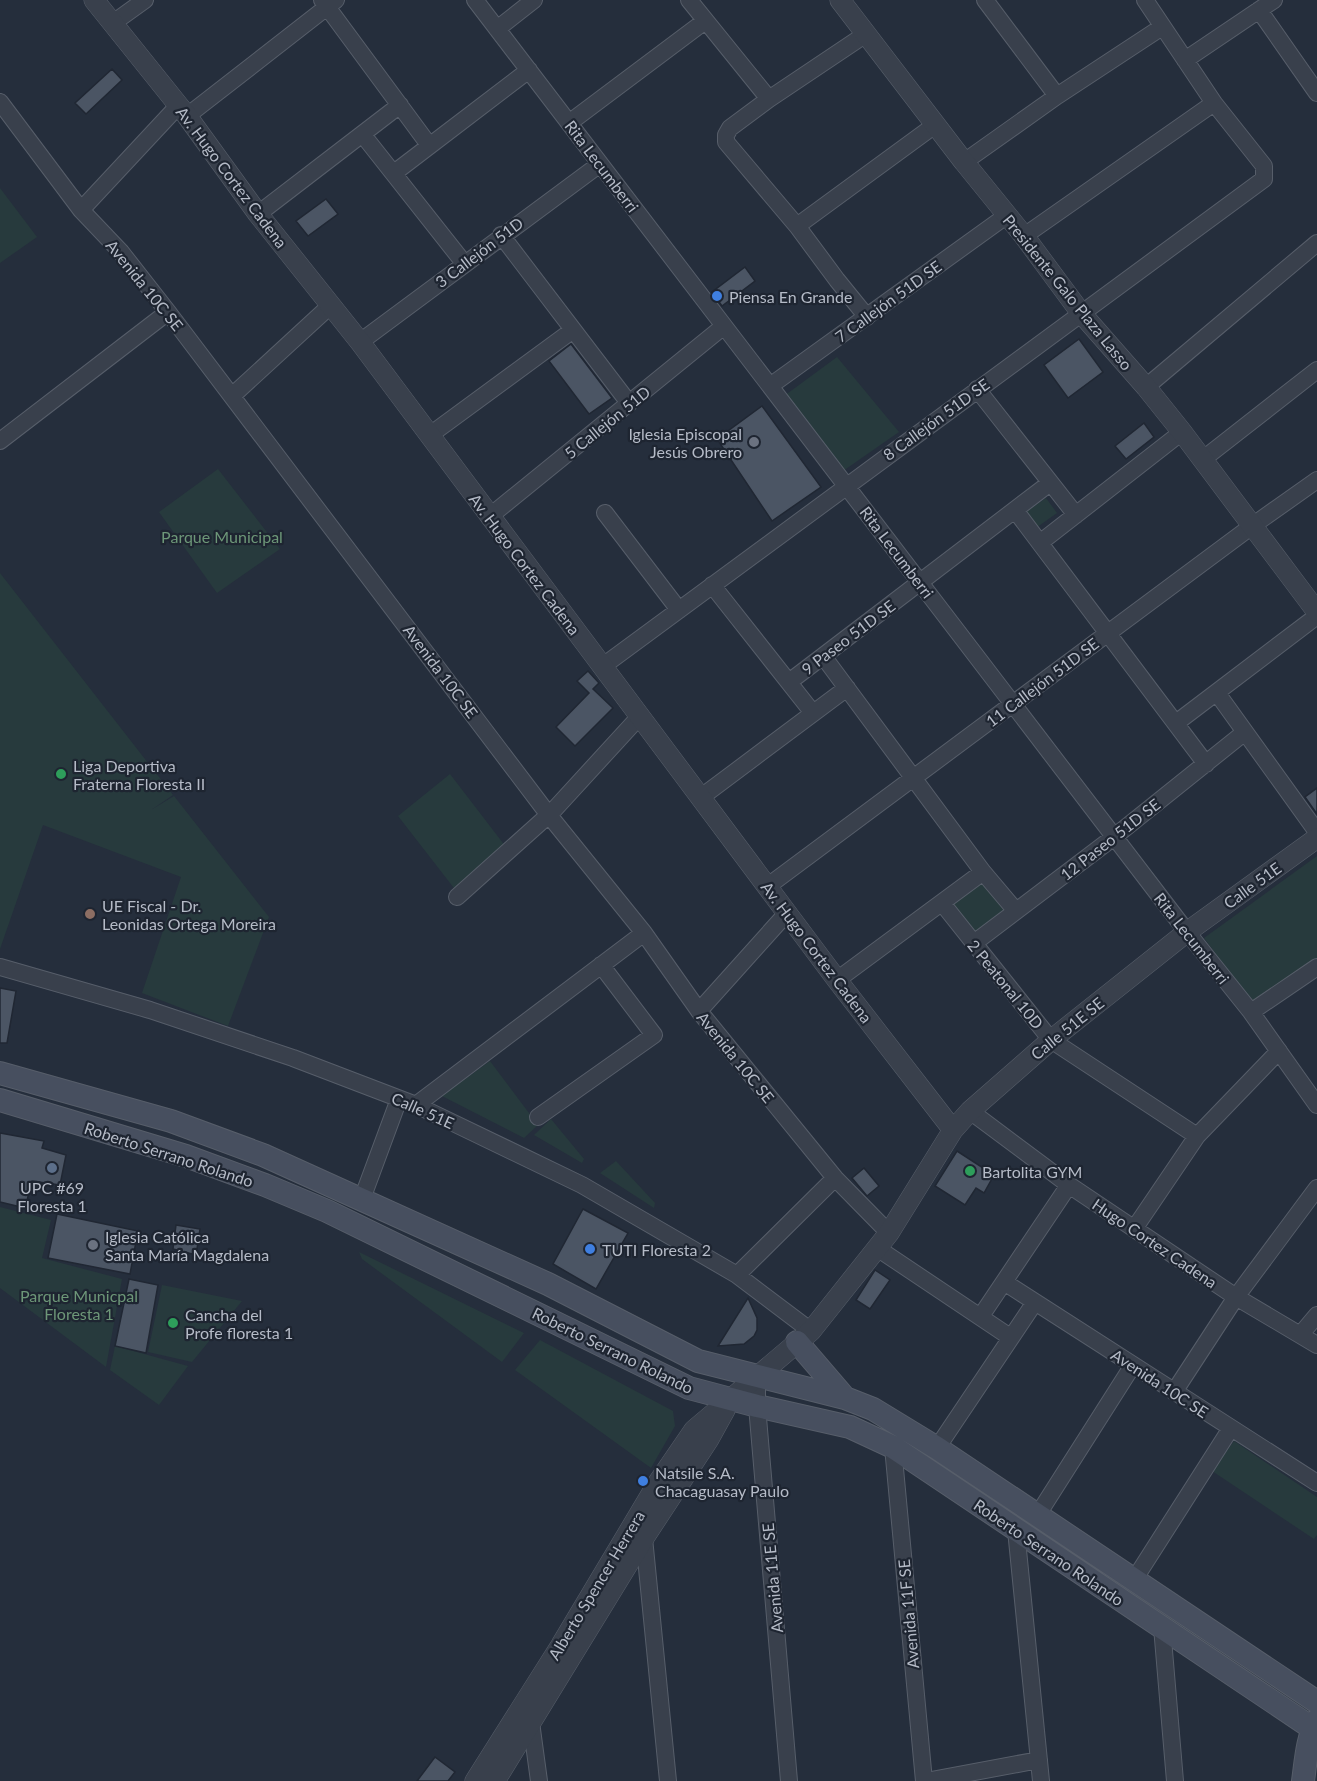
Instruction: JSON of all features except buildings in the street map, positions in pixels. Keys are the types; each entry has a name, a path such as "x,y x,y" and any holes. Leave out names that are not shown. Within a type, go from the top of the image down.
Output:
{"main road":[{"name":"Roberto Serrano Rolando","path":"0,1073 171,1121 263,1155 548,1284 698,1361 845,1398 873,1409 937,1448 1317,1702"},
{"name":"Roberto Serrano Rolando","path":"0,1100 186,1156 265,1185 327,1211 689,1388 730,1400 850,1427 893,1447 1315,1726"},
{"path":"804,1337 845,1398"},
{"path":"1303,1781 1315,1726"}],"street":[{"name":"Av. Hugo Cortez Cadena","path":"94,0 183,111 258,214 332,305 787,914 953,1130"},
{"path":"113,23 145,0"},
{"name":"Rita Lecumberri","path":"475,0 1114,837 1251,1012 1317,1105"},
{"path":"497,29 534,0"},
{"path":"688,0 769,99"},
{"name":"Presidente Galo Plaza Lasso","path":"840,0 935,125 1024,236 1081,313 1182,432 1317,614"},
{"path":"985,0 1057,96"},
{"path":"1024,236 1214,103 1145,0"},
{"path":"1185,60 1274,0"},
{"path":"81,210 183,111 328,2 429,145"},
{"path":"1259,10 1317,93"},
{"path":"569,123 705,21"},
{"path":"964,162 1057,96 1162,27"},
{"path":"866,34 730,128 726,135 726,142 797,226 867,316"},
{"path":"394,173 529,70"},
{"name":"Avenida 10C SE","path":"0,102 81,210 121,252 168,312 548,814 644,933 699,1011 883,1241 1010,1337"},
{"name":"8 Callejón 51D SE","path":"603,666 1264,178 1266,170 1214,103"},
{"path":"258,214 400,105"},
{"path":"797,226 935,125"},
{"path":"363,135 464,263"},
{"name":"3 Callejón 51D","path":"360,342 501,235 600,164"},
{"name":"7 Callejón 51D SE","path":"770,386 1006,216"},
{"path":"501,235 630,403"},
{"path":"1146,387 1317,243"},
{"path":"232,396 332,305"},
{"path":"0,441 168,312"},
{"name":"5 Callejón 51D","path":"489,517 724,326"},
{"path":"430,435 573,330"},
{"path":"1202,460 1317,370"},
{"path":"977,389 1076,515"},
{"path":"1041,542 1182,432"},
{"name":"11 Callejón 51D SE","path":"768,886 1317,480"},
{"name":"9 Paseo 51D SE","path":"789,682 1050,483"},
{"path":"1015,510 1206,764"},
{"path":"605,513 679,610"},
{"path":"712,585 813,713"},
{"path":"1176,723 1317,614"},
{"path":"823,656 983,872 1016,911"},
{"path":"700,798 847,688"},
{"path":"1217,693 1317,832"},
{"path":"457,897 548,814 640,716"},
{"name":"12 Paseo 51D SE","path":"974,944 1114,837 1245,732"},
{"name":"Calle 51E","path":"1187,932 1317,838"},
{"path":"837,980 983,872"},
{"name":"2 Peatonal 10D","path":"942,903 1051,1040 1197,1137"},
{"path":"699,1011 787,914"},
{"name":"Calle 51E SE","path":"953,1130 970,1111 1051,1040 1187,932"},
{"path":"416,1105 644,933"},
{"path":"538,1117 654,1035 601,965"},
{"name":"Calle 51E","path":"0,967 150,1010 293,1058 416,1105 582,1185 737,1275 804,1337"},
{"path":"1251,1012 1317,967"},
{"path":"1134,1229 1197,1137 1279,1051"},
{"path":"362,1199 399,1099"},
{"name":"Hugo Cortez Cadena","path":"970,1111 1069,1185 1134,1229 1236,1297 1317,1345"},
{"name":"Alberto Spencer Herrera","path":"476,1781 561,1646 659,1481 694,1430 804,1337 883,1241 953,1130"},
{"path":"737,1275 834,1178"},
{"path":"981,1316 1069,1185"},
{"path":"1174,1392 1236,1297 1317,1188"},
{"name":"Avenida 10C SE","path":"1004,1282 1317,1483"},
{"path":"937,1448 1035,1302"},
{"path":"1301,1335 1317,1315"},
{"path":"1037,1516 1133,1365"},
{"name":"Avenida 11E SE","path":"757,1376 757,1406 789,1781"},
{"name":"Alberto Spencer Herrera","path":"495,1781 644,1538 709,1439 730,1400"},
{"path":"1134,1580 1231,1428"},
{"name":"Avenida 11F SE","path":"893,1447 925,1781"},
{"path":"1017,1530 1041,1781"},
{"path":"644,1538 668,1781"},
{"path":"1162,1626 1175,1781"},
{"path":"531,1722 539,1781"},
{"path":"925,1781 1039,1760"}],"green space":[{"path":"0,188 37,237 0,263"},
{"path":"837,357 899,432 843,471 784,396"},
{"name":"Parque Municipal","path":"218,469 280,549 217,593 159,512"},
{"path":"1046,498 1057,513 1036,528 1024,513"},
{"path":"0,573 173,795 151,810 174,796 269,917 228,1026 142,993 181,877 43,825 0,949"},
{"path":"450,774 506,847 457,892 398,816"},
{"path":"1317,856 1317,962 1254,1005 1204,938"},
{"path":"983,872 1016,911 974,943 942,903"},
{"path":"490,1061 538,1125 524,1138 442,1096"},
{"path":"551,1119 584,1159 582,1163 534,1135"},
{"path":"616,1161 655,1203 654,1208 600,1173"},
{"name":"Parque Municpal Floresta 1","path":"0,1207 51,1220 42,1258 122,1279 106,1367 0,1288"},
{"path":"359,1252 524,1333 502,1362 362,1259"},
{"name":"Parque Municpal Floresta 1","path":"162,1285 242,1301 192,1362 148,1352"},
{"path":"540,1340 673,1411 675,1426 651,1468 515,1370"},
{"name":"Parque Municpal Floresta 1","path":"115,1346 188,1366 159,1405 110,1370"},
{"path":"1234,1441 1317,1497 1317,1535 1314,1539 1212,1471"}],"place":[{"name":"Piensa En Grande","path":"717,296"},
{"name":"Iglesia Episcopal Jesús Obrero","path":"754,442"},
{"name":"Liga Deportiva Fraterna Floresta II","path":"61,774"},
{"name":"UE Fiscal - Dr. Leonidas Ortega Moreira","path":"90,914"},
{"name":"UPC #69 Floresta 1","path":"52,1168"},
{"name":"Bartolita GYM","path":"970,1171"},
{"name":"Iglesia Católica Santa María Magdalena","path":"93,1245"},
{"name":"TUTI Floresta 2","path":"590,1249"},
{"name":"Cancha del Profe floresta 1","path":"173,1323"},
{"name":"Natsile S.A. Chacaguasay Paulo","path":"643,1481"}]}
